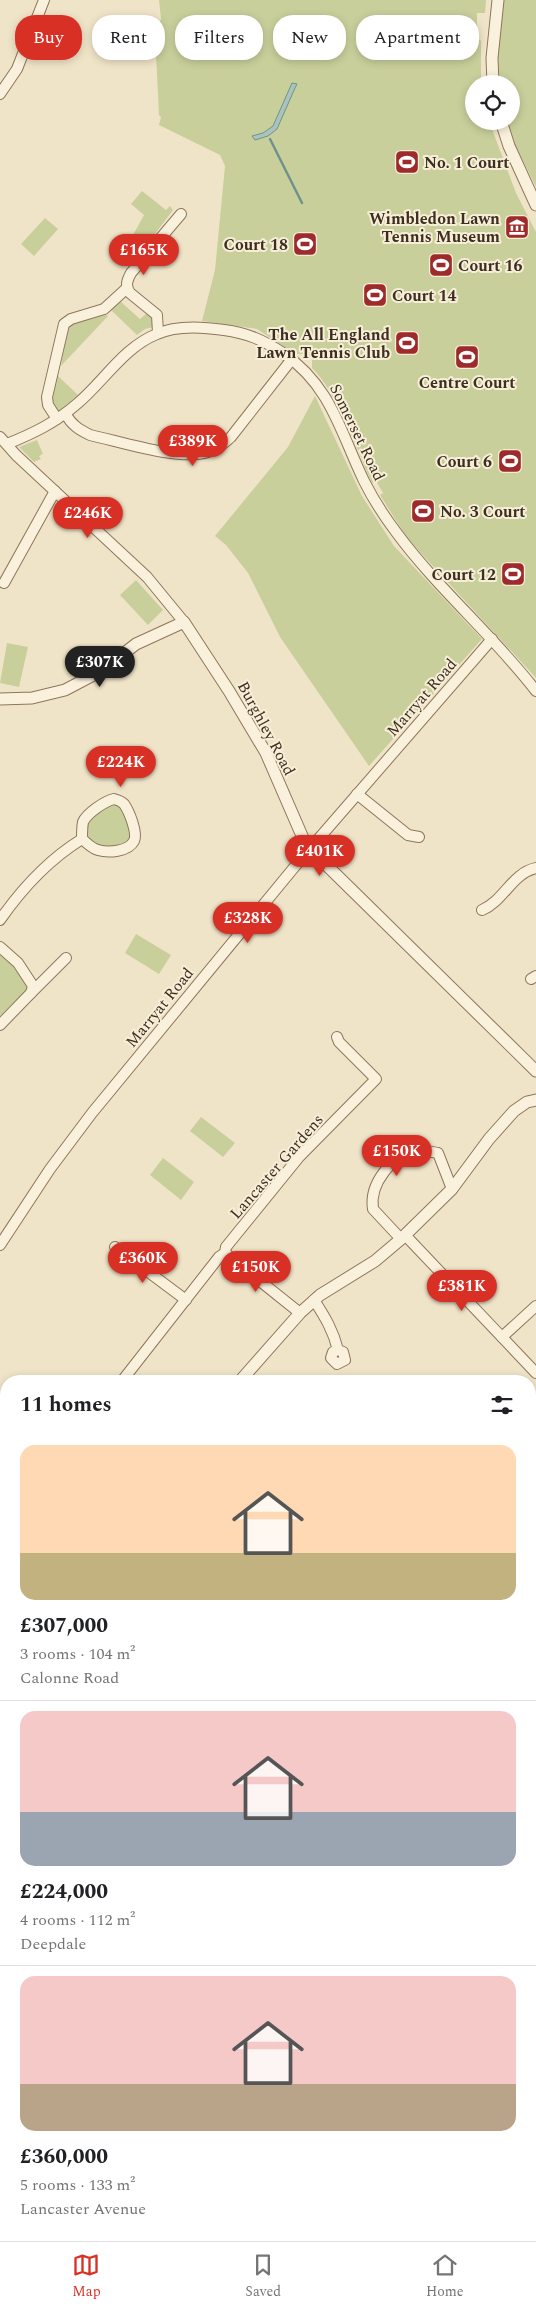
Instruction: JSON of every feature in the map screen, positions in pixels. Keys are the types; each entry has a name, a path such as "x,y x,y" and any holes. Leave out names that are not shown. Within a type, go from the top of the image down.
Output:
{"street":[{"path":"0,94 17,70 44,0"},
{"path":"493,75 492,58 498,0"},
{"path":"504,130 509,146 536,205"},
{"path":"181,214 131,273 127,288 104,309 71,319 63,326 47,397 48,405 61,417 68,419 79,430 90,435 180,455 208,452 220,447 231,437 292,359"},
{"path":"127,288 157,315 158,333"},
{"name":"Somerset Road","path":"3,441 41,430 61,417 140,342 158,333 195,328 239,332 263,340 292,359 310,374 322,390 364,482 385,516 424,565 492,639 536,691"},
{"name":"Burghley Road","path":"3,441 147,577 184,622 229,691 266,753 304,842 536,1071"},
{"path":"4,583 55,491"},
{"path":"0,699 32,698 65,690 95,675 136,644 184,622"},
{"name":"Marryat Road","path":"0,1245 50,1169 92,1113 310,849 492,639"},
{"path":"357,794 408,835 419,837"},
{"path":"108,800 119,800 124,804 135,838 129,847 100,850 92,847 82,838 85,818 108,800"},
{"path":"0,920 32,878 60,852 82,838"},
{"path":"496,917 486,909 520,875 536,868"},
{"path":"0,947 18,963 31,980 33,986 31,993"},
{"path":"0,1026 66,958"},
{"name":"Lancaster Gardens","path":"127,1375 219,1257 225,1254 226,1247 299,1157 379,1082 339,1042 337,1037"},
{"path":"245,1375 300,1313 314,1300 375,1261 403,1237 452,1189 506,1120 519,1107 536,1100"},
{"path":"452,1189 438,1153 418,1151 398,1160 389,1167 376,1185 373,1195 373,1209 502,1336 536,1374"},
{"path":"115,1247 186,1300"},
{"path":"225,1254 230,1256 300,1313"},
{"path":"314,1300 330,1324 338,1350"},
{"path":"502,1336 536,1306"}],"green space":[{"name":"The All England Lawn Tennis Club","path":"159,0 486,0 485,13 477,13 477,15 356,15 356,60 479,60 479,40 481,41 481,75 465,75 465,130 492,130 516,193 536,232 536,678 407,538 380,495 383,493 376,481 372,483 339,407 322,379 312,368 312,359 302,354 295,354 257,329 202,321 215,270 225,166 220,155 159,125 161,117 159,115 156,60 165,60 165,15 161,15"},
{"path":"504,0 536,0 536,187 509,130 520,130 520,75 499,75 498,55"},
{"path":"142,191 166,210 170,206 173,210 146,246 133,235 144,215 131,204"},
{"path":"45,218 58,229 34,256 21,244"},
{"path":"120,301 140,319 147,313 152,317 154,327 145,329 137,335 111,310"},
{"path":"108,316 61,366 67,329 74,323"},
{"path":"57,375 78,395 57,412 52,400"},
{"name":"The All England Lawn Tennis Club","path":"315,396 362,496 394,546 482,639 369,766 280,637 248,573 226,545 215,536 288,447"},
{"path":"221,434 224,437 210,445 192,451 191,445 194,442"},
{"path":"37,440 43,454 39,456 41,459 34,462 19,447"},
{"path":"136,580 163,610 148,625 120,595"},
{"path":"7,643 28,647 19,687 0,683"},
{"path":"109,803 122,807 128,822 130,837 123,845 109,846 95,843 90,840 86,833 88,820"},
{"path":"136,934 171,955 159,974 125,953"},
{"path":"0,953 22,975 28,991 0,1020"},
{"path":"201,1117 235,1143 223,1157 190,1131"},
{"path":"163,1158 194,1182 181,1200 150,1175"}],"water":[{"path":"292,83 297,84 277,129 268,136 255,140 252,136 263,133 273,126"}],"waterway":[{"path":"270,139 302,203"}],"place":[{"name":"No. 1 Court","path":"407,162"},
{"name":"Wimbledon Lawn Tennis Museum","path":"517,227"},
{"name":"Court 18","path":"305,244"},
{"name":"Court 16","path":"441,265"},
{"name":"Court 14","path":"375,295"},
{"name":"The All England Lawn Tennis Club","path":"407,343"},
{"name":"Centre Court","path":"467,357"},
{"name":"Court 6","path":"510,461"},
{"name":"No. 3 Court","path":"423,511"},
{"name":"Court 12","path":"513,574"}]}
